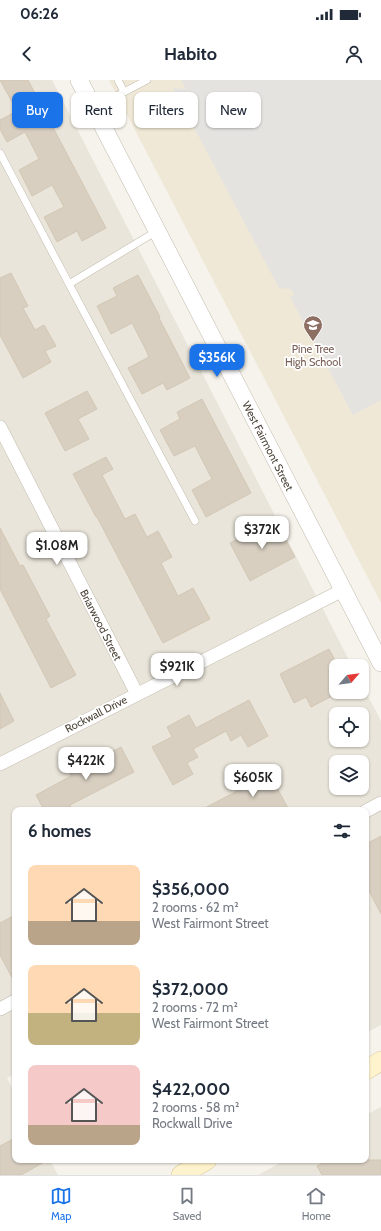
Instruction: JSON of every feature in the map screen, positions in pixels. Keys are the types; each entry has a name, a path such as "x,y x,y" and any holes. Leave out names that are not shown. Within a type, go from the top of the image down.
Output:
{"main road":[{"path":"369,1068 381,1061"},
{"path":"181,1175 202,1163"}],"street":[{"name":"West Fairmont Street","path":"79,80 85,92"},
{"name":"West Fairmont Street","path":"103,128 381,662"},
{"name":"Briarwood Street","path":"0,427 137,694"},
{"name":"Rockwall Drive","path":"0,764 343,590"},
{"path":"369,809 381,803"},
{"path":"0,1009 12,1002"}],"lane":[{"path":"118,80 124,92 147,80"},
{"path":"0,153 68,284 195,521"},
{"path":"68,284 157,231"}],"shaded area":[{"path":"0,80 52,80 58,92 12,92 12,128 63,128 63,101 71,117 71,128 77,128 348,659 329,659 329,699 369,698 381,721 381,1025 369,1031 369,807 12,807 12,1076 7,1078 12,1088 12,1163 52,1163 58,1175 0,1175"},
{"name":"Pine Tree High School","path":"109,80 381,80 381,603 126,113 126,92 115,92"},
{"path":"181,80 381,80 381,400 353,415 290,297 294,295 291,289 279,288 194,128 198,128 198,92 175,92 173,88 186,89"},
{"path":"381,1107 381,1175 258,1175 280,1163 369,1163 369,1113"}],"building":[{"path":"0,80 28,80 34,92 12,92 12,102"},
{"path":"12,114 12,128 53,128 106,228 82,241 77,231 57,242 44,217 64,207 52,185 32,196 19,170 39,159 25,132 7,142 0,129 0,120"},
{"path":"11,273 28,306 23,308 35,330 44,325 56,346 45,351 51,362 23,378 0,335 0,278"},
{"path":"138,275 190,378 167,390 163,383 142,394 128,368 149,357 146,350 132,323 111,334 97,306 117,296 113,288"},
{"path":"87,391 97,409 78,419 89,439 65,451 45,413"},
{"path":"202,399 251,493 206,517 192,490 212,479 195,446 174,456 160,430 180,419 177,412"},
{"path":"106,457 113,469 102,475 125,519 135,514 147,537 158,531 172,557 161,563 178,596 193,588 210,619 163,643 73,474"},
{"path":"275,520 295,557 250,581 230,543"},
{"path":"0,528 20,566 23,565 50,616 46,619 76,675 51,688 0,589"},
{"path":"329,649 334,659 329,659 329,698 311,707 306,697 294,703 280,674"},
{"path":"0,693 14,721 0,729"},
{"path":"249,700 268,736 248,747 241,735 231,741 226,731 193,749 198,757 187,763 193,774 173,785 152,747 172,737 167,727 189,715 196,728"},
{"path":"121,747 134,772 70,805 71,807 42,807 36,795 71,776 70,774"},
{"path":"269,773 287,807 207,807"},
{"path":"381,836 381,914 369,891 369,842"},
{"path":"12,917 12,977 0,955 0,923"},
{"path":"12,1140 12,1163 43,1163 21,1175 0,1175 0,1146"},
{"path":"369,1160 381,1160 381,1175 322,1175 317,1166 323,1163 369,1163"}],"place":[{"name":"Pine Tree High School","path":"313,342"}]}
